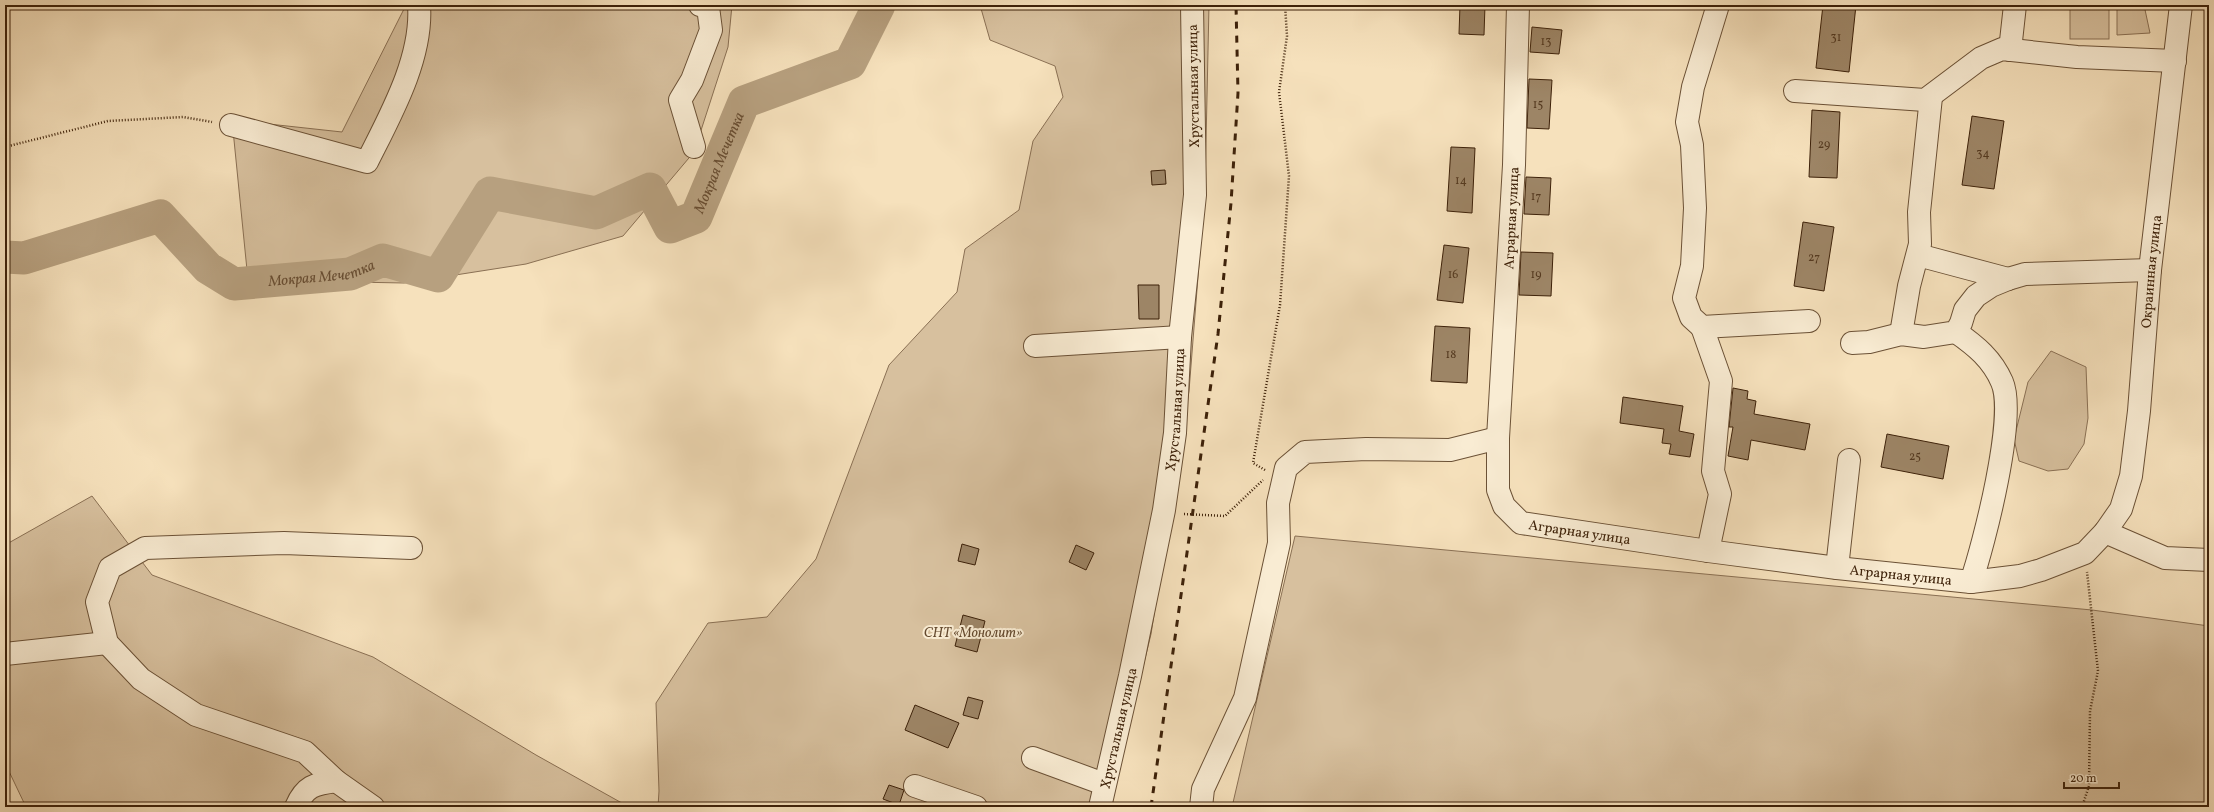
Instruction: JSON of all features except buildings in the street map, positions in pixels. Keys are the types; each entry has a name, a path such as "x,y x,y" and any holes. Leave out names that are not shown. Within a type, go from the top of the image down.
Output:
{"street":[{"path":"231,126 367,162 404,88 420,21 419,5"},
{"path":"694,146 680,100 692,80 711,30 708,7 700,5"},
{"name":"Хрустальная улица","path":"1100,807 1104,784 1130,676 1164,510 1175,434 1180,337 1195,195 1192,5"},
{"name":"Аграрная улица","path":"1518,5 1514,165 1498,438 1498,490 1504,506 1521,523 1708,551 1837,568 1971,582 2020,576 2041,570 2085,553"},
{"path":"1708,551 1720,494 1713,471 1721,381 1702,327 1691,317 1684,298 1692,266 1695,208 1692,145 1687,122 1693,87 1718,5"},
{"path":"2010,50 2015,5"},
{"name":"Окраинная улица","path":"2085,553 2106,532 2121,509 2131,476 2139,411 2150,270 2181,5"},
{"path":"1795,91 1925,100 1931,97 1960,72 1981,58 2002,49 2077,57 2175,61"},
{"path":"1901,334 1909,286 1920,244 1919,212 1931,97"},
{"path":"1918,255 2008,279"},
{"path":"1956,332 1961,323 1965,310 1976,296 1991,286 2008,279 2025,274 2150,270"},
{"path":"1702,327 1809,321"},
{"path":"1852,343 1869,342 1901,334 1924,337 1956,332 1980,350 1993,363 2003,384 2005,402 2002,448 1991,510 1971,582"},
{"path":"1035,346 1180,337"},
{"path":"1201,807 1203,789 1244,698 1280,543 1278,503 1286,468 1305,452 1366,449 1450,450 1498,438"},
{"path":"1837,568 1849,460"},
{"path":"2106,532 2164,558 2209,560"},
{"path":"373,807 336,781 305,752 196,715 141,679 107,643 97,602 110,568 145,548 284,543 412,548"},
{"path":"5,654 107,643"},
{"path":"1033,758 1104,784"},
{"path":"296,807 302,794 315,784 336,781"},
{"path":"915,786 976,807"}],"path":[{"path":"1283,481 1253,463 1280,305 1282,282 1289,176 1279,92 1287,36 1285,5"},
{"path":"5,147 108,121 183,117 231,126"},
{"path":"1164,510 1193,516 1225,516 1262,480 1283,481"},
{"path":"2082,807 2089,786 2090,712 2098,672 2085,553"}],"green space":[{"path":"406,5 732,5 728,47 694,152 623,236 526,264 404,283 248,280 232,120 342,132"},
{"name":"СНТ «Монолит»","path":"980,5 1209,5 1205,188 1189,391 1151,634 1109,807 658,807 659,791 656,703 708,623 767,617 816,559 889,365 957,292 965,249 1019,210 1033,141 1063,97 1055,66 990,40"},
{"path":"2070,5 2109,5 2109,39 2070,39"},
{"path":"2117,5 2144,5 2150,33 2117,35"},
{"path":"2051,351 2086,367 2088,418 2084,444 2068,469 2048,471 2019,461 2014,439 2028,382"},
{"path":"92,496 152,575 373,657 536,755 629,807 26,807 5,763 5,545"},
{"path":"1295,536 2092,610 2209,626 2209,807 1232,807"}],"waterway":[{"name":"Мокрая Мечетка","path":"5,257 24,258 160,216 208,268 234,284 350,274 383,260 438,276 490,193 596,213 650,189 670,227 696,217 744,102 850,63 879,5"}],"railway":[{"path":"1151,807 1218,334 1231,203 1238,93 1236,5"}]}
